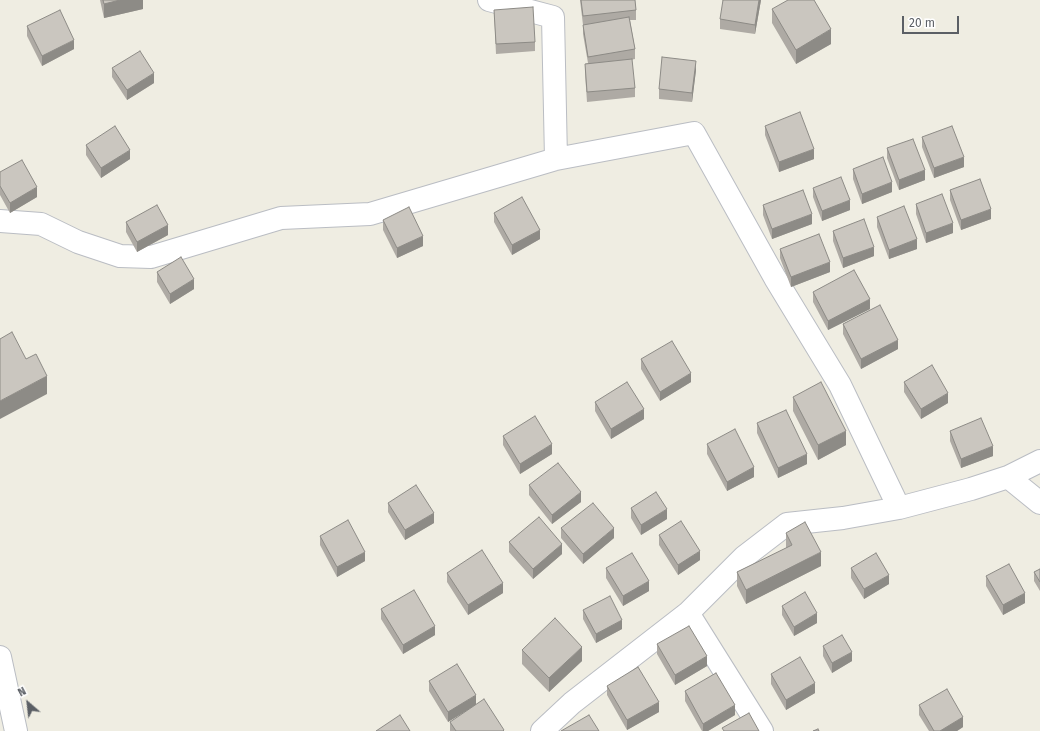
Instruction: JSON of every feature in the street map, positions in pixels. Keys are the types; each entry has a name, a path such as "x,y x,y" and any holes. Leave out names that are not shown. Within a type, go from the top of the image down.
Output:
{"street":[{"path":"489,0 553,17 556,159"},
{"path":"0,221 41,224 78,242 120,256 151,257 281,218 370,214 556,159 694,133 775,278 840,386 899,508"},
{"path":"542,731 606,675 688,612 744,557 787,524 843,518 899,508 971,489 1008,477 1040,461"},
{"path":"1008,477 1040,503"},
{"path":"688,612 762,731"},
{"path":"0,656 16,731"}],"building":[{"path":"103,0 120,0 104,4"},
{"path":"581,0 635,0 636,10 583,16"},
{"path":"723,0 759,0 755,25 720,19"},
{"path":"788,0 814,0 831,29 796,50 772,9"},
{"path":"533,7 535,42 496,44 494,10"},
{"path":"60,10 74,40 42,56 27,26"},
{"path":"629,17 635,49 588,57 583,25"},
{"path":"140,51 154,73 127,90 112,68"},
{"path":"662,57 696,61 692,93 659,89"},
{"path":"632,59 635,88 587,92 585,64"},
{"path":"800,112 814,149 779,162 765,126"},
{"path":"115,126 130,150 101,168 86,145"},
{"path":"952,126 964,157 934,168 922,137"},
{"path":"913,139 925,170 899,180 887,148"},
{"path":"883,157 892,182 862,194 853,169"},
{"path":"22,160 37,187 10,203 0,186 0,172"},
{"path":"841,177 850,200 822,211 813,188"},
{"path":"980,179 991,209 961,220 950,190"},
{"path":"803,190 812,214 772,229 763,205"},
{"path":"942,194 953,223 926,233 916,204"},
{"path":"522,197 540,230 512,245 494,213"},
{"path":"157,205 168,225 137,242 126,222"},
{"path":"904,206 917,239 889,250 877,217"},
{"path":"409,207 423,236 397,248 383,220"},
{"path":"864,219 874,247 843,258 833,231"},
{"path":"819,234 830,262 791,277 780,249"},
{"path":"181,257 194,279 170,294 157,272"},
{"path":"854,270 870,299 828,321 813,292"},
{"path":"880,305 898,340 861,359 843,324"},
{"path":"12,332 26,359 36,354 47,376 0,401 0,339"},
{"path":"672,341 691,373 660,392 641,359"},
{"path":"932,365 948,393 921,409 904,382"},
{"path":"627,382 644,409 611,429 595,402"},
{"path":"821,382 846,431 818,445 793,397"},
{"path":"786,410 807,454 778,468 757,423"},
{"path":"535,416 552,444 520,464 503,436"},
{"path":"981,418 993,446 961,459 950,431"},
{"path":"735,429 754,467 727,482 707,444"},
{"path":"558,463 581,492 552,515 529,485"},
{"path":"416,485 434,513 405,530 388,503"},
{"path":"656,492 667,509 641,525 631,508"},
{"path":"593,503 614,528 583,554 561,528"},
{"path":"539,517 562,544 533,569 509,542"},
{"path":"348,520 365,552 337,567 320,536"},
{"path":"681,521 700,551 678,565 659,535"},
{"path":"805,522 821,552 746,590 737,572 792,545 786,533"},
{"path":"482,550 503,583 468,605 447,573"},
{"path":"632,553 649,581 623,596 606,568"},
{"path":"876,553 889,575 864,589 851,568"},
{"path":"1009,564 1025,593 1003,605 986,576"},
{"path":"1040,569 1040,582 1034,572"},
{"path":"414,590 435,626 403,645 381,609"},
{"path":"805,592 817,613 794,627 782,606"},
{"path":"610,596 622,620 596,634 583,610"},
{"path":"555,618 582,647 549,678 522,650"},
{"path":"689,626 707,656 675,675 657,644"},
{"path":"842,635 852,652 832,663 823,646"},
{"path":"800,657 815,683 786,700 771,674"},
{"path":"457,664 476,695 448,712 429,681"},
{"path":"638,667 659,702 627,720 607,686"},
{"path":"716,673 735,705 703,724 685,691"},
{"path":"947,689 963,717 940,731 934,731 919,705"},
{"path":"484,699 504,730 456,731 450,722"},
{"path":"749,713 759,731 724,731 722,728"},
{"path":"400,715 410,731 376,731"},
{"path":"589,715 599,731 561,731"}]}
